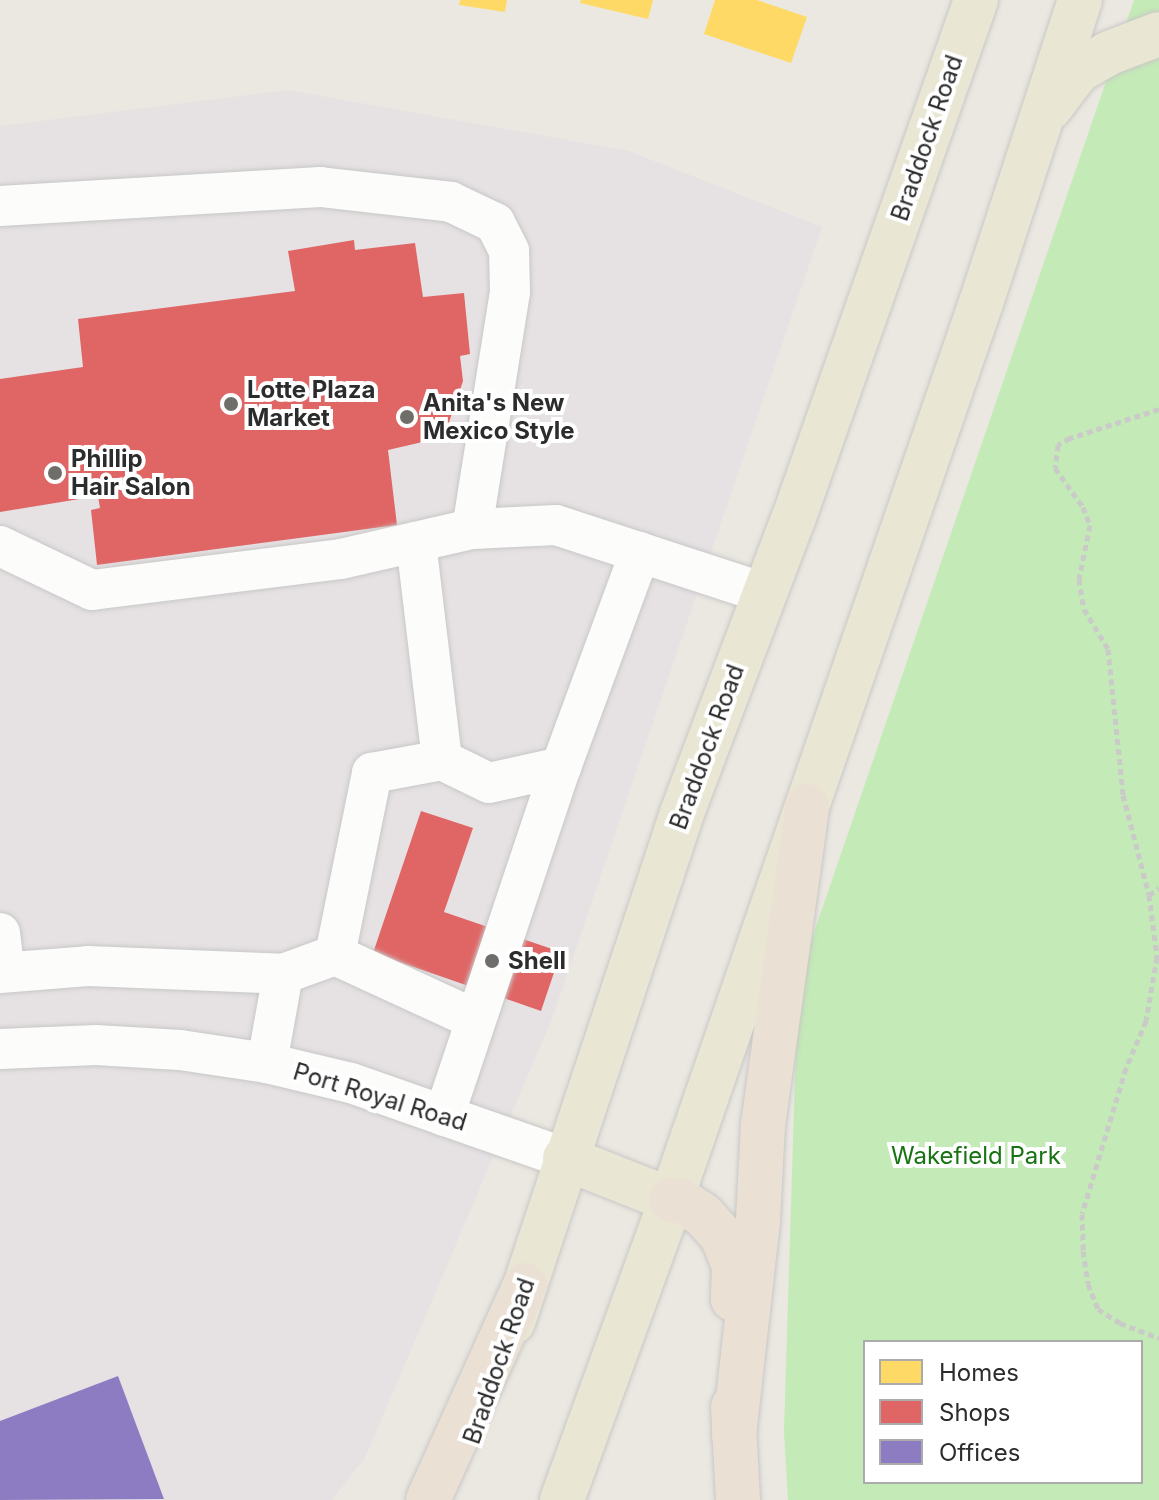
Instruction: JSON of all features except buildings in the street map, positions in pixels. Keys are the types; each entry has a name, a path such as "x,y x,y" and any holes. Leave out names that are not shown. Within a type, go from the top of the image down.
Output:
{"highway":[{"path":"734,1435 758,1220 763,1125 807,806"},
{"path":"671,1200 680,1200 703,1215 722,1236 734,1266 731,1346 738,1500"},
{"path":"428,1500 525,1285"}],"main road":[{"name":"Braddock Road","path":"452,1500 682,813 976,0"},
{"path":"562,1500 671,1200 1080,0"},
{"path":"1037,131 1057,97 1078,71 1109,53 1159,34"},
{"path":"565,1158 671,1200"}],"street":[{"path":"0,206 320,187 451,202 495,223 509,251 510,292 472,529"},
{"path":"0,546 92,590 333,561 472,529 556,525 764,593"},
{"path":"416,542 442,760"},
{"path":"444,1116 561,767 640,552"},
{"path":"335,955 372,773 442,760 489,783 561,767"},
{"path":"2,959 88,966 283,974 335,955 476,1020"},
{"path":"267,1063 283,974"},
{"name":"Port Royal Road","path":"0,1049 96,1045 180,1050 267,1063 351,1083 565,1158"}],"path":[{"path":"1159,409 1070,438 1058,445 1055,468 1083,507 1090,525 1079,579 1081,594 1084,609 1108,649 1123,795 1149,895 1157,957 1146,1021 1126,1068 1082,1214 1088,1284 1098,1309 1120,1323 1159,1338"},
{"path":"1149,895 1159,888"}],"shaded area":[{"path":"288,90 629,151 822,227 552,1019 365,1458 332,1500 0,1500 0,126"}],"green space":[{"name":"Wakefield Park","path":"1134,0 1159,0 1159,1500 788,1500 784,1432 798,979"}],"place":[{"name":"Lotte Plaza Market","path":"231,404"},
{"name":"Anita's New Mexico Style","path":"407,417"},
{"name":"Phillip Hair Salon","path":"55,473"},
{"name":"Shell","path":"492,961"}]}
